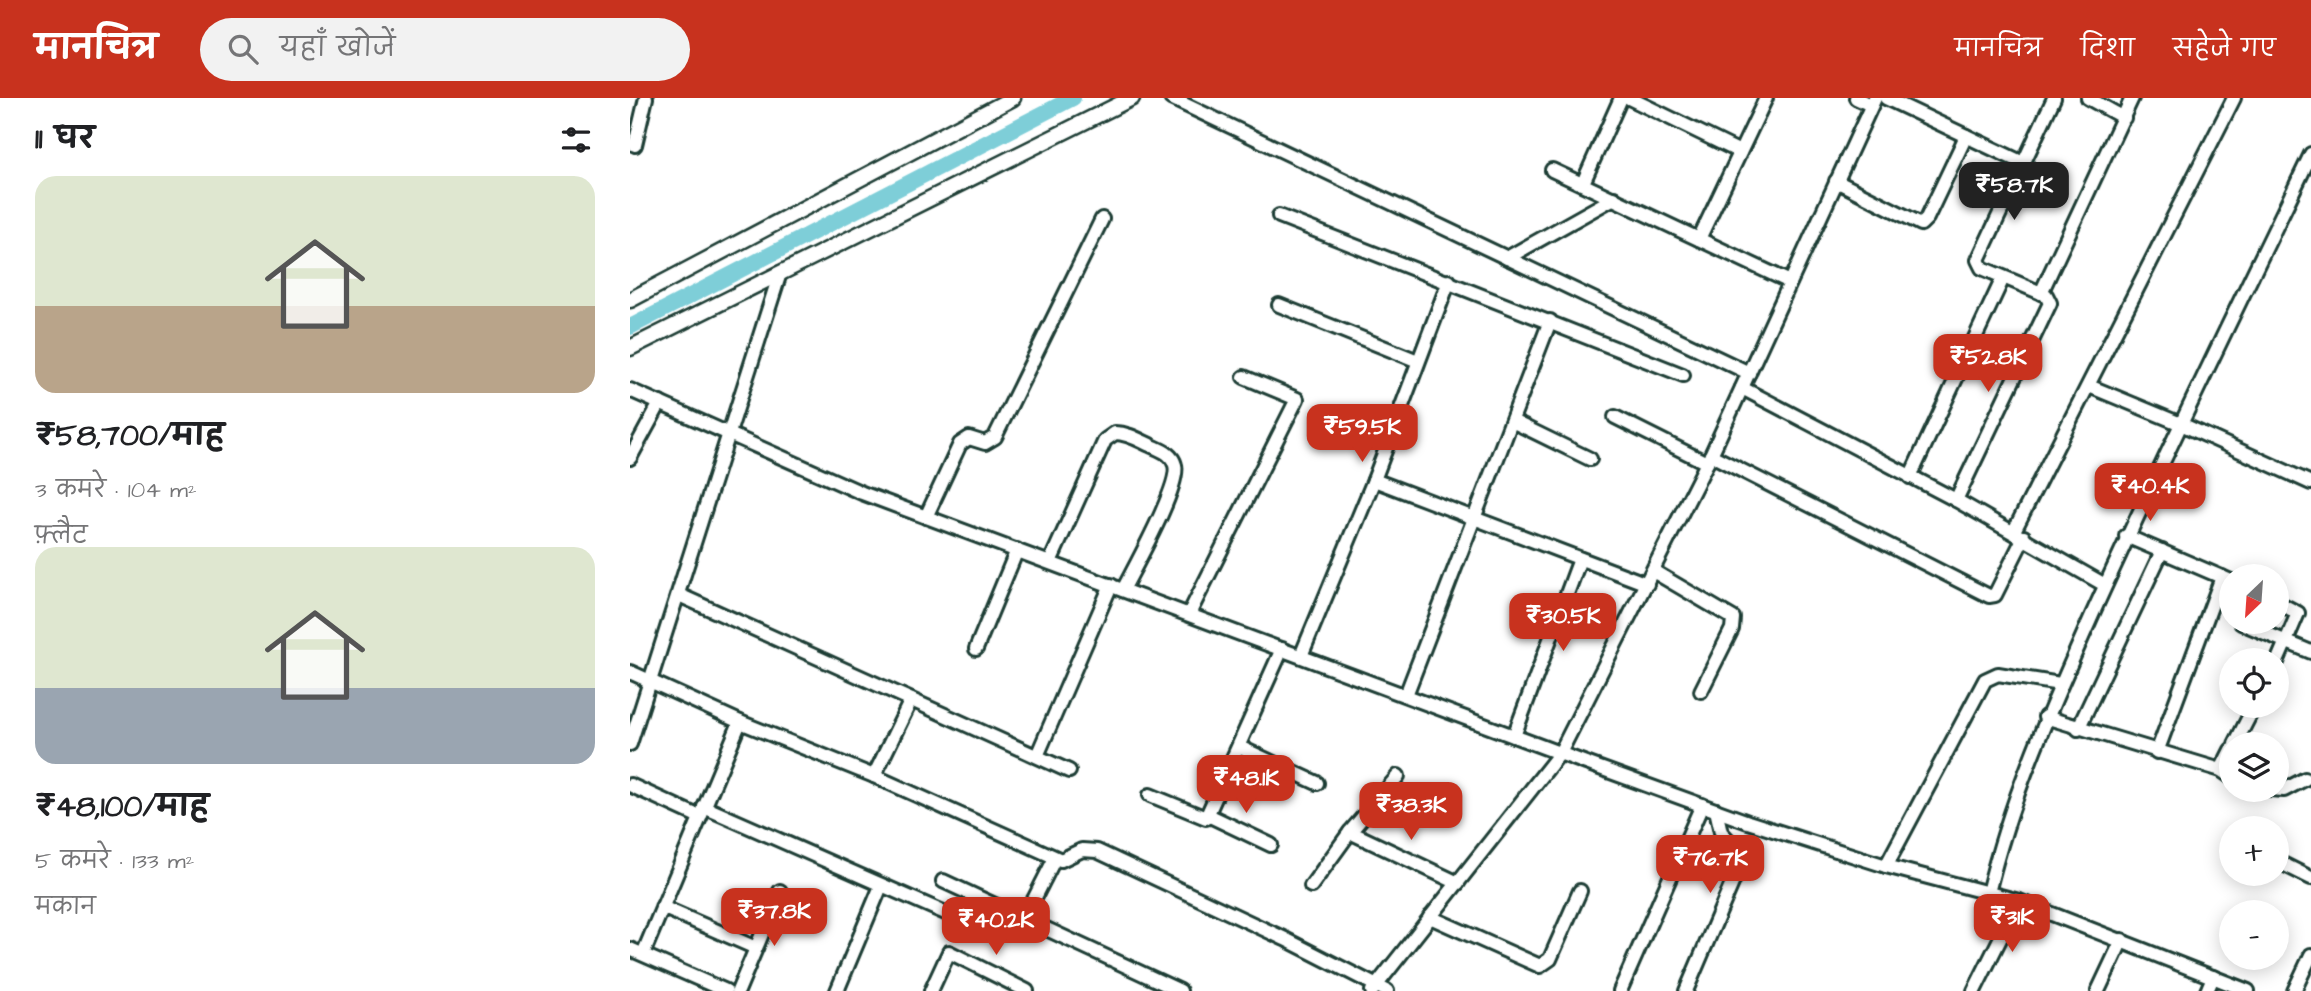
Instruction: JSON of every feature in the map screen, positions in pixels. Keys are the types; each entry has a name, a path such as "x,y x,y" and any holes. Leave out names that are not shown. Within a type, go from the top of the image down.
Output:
{"street":[{"path":"635,145 646,98"},
{"path":"630,300 1013,98"},
{"path":"630,348 1132,98"},
{"path":"1171,98 1749,373"},
{"path":"1583,183 1621,98"},
{"path":"1629,98 1740,152"},
{"path":"1699,239 1766,98"},
{"path":"630,672 740,722 874,776 1055,858 1067,859 1082,850 1097,851 1285,939 1378,989 1430,917 1560,753 1709,459 1873,102 1856,98"},
{"path":"1886,98 2023,163"},
{"path":"1956,500 2050,303 2049,298 2041,293 1982,268 1978,260 2054,98"},
{"path":"2088,98 2123,118"},
{"path":"2041,293 2132,98"},
{"path":"1615,417 1709,459 1989,596 1994,596 2019,534 2089,386 2234,98"},
{"path":"1836,181 1921,224 1927,218 1966,136"},
{"path":"1988,893 2008,813 2045,717 2126,536 2311,155"},
{"path":"1552,170 1790,282"},
{"path":"1507,258 1614,198"},
{"path":"1279,216 1683,375"},
{"path":"926,517 960,444 969,438 985,443 995,437 1102,219"},
{"path":"630,744 780,273"},
{"path":"1910,477 2003,278"},
{"path":"1301,656 1374,480 1449,281"},
{"path":"1279,305 1418,362"},
{"path":"1406,695 1550,321"},
{"path":"1189,614 1297,399 1244,377"},
{"path":"2089,386 2311,483"},
{"path":"1742,388 2019,534 2105,585"},
{"path":"630,390 862,493 1514,736 1716,810 1886,866 2019,901 2248,991"},
{"path":"630,458 660,403"},
{"path":"1512,421 1590,459"},
{"path":"1037,757 1117,588 1170,492 1176,474 1172,458 1132,437 1115,433 1105,440 1050,562"},
{"path":"1374,480 1647,584"},
{"path":"2126,536 2219,576"},
{"path":"976,649 1017,550"},
{"path":"2078,729 2162,551"},
{"path":"1514,736 1580,559"},
{"path":"1653,571 1733,618 1732,629 1701,691"},
{"path":"679,596 1069,771"},
{"path":"2157,751 2219,599"},
{"path":"2289,607 2298,612 2289,634"},
{"path":"2268,634 2311,652"},
{"path":"2283,648 2289,634"},
{"path":"1150,795 1200,818 1208,815 1282,649"},
{"path":"1886,866 1985,680 1998,674 2060,684"},
{"path":"874,776 911,700"},
{"path":"2045,717 2219,771"},
{"path":"643,954 740,722"},
{"path":"1239,747 1317,783"},
{"path":"2289,788 2308,780 2311,766"},
{"path":"1311,886 1350,832 1398,776"},
{"path":"630,785 950,915"},
{"path":"1620,991 1702,805"},
{"path":"1686,991 1742,860 1741,854 1717,824 1716,810"},
{"path":"1208,815 1270,845"},
{"path":"1350,832 1458,883"},
{"path":"1024,919 1055,858"},
{"path":"2289,867 2311,878"},
{"path":"943,881 1173,990"},
{"path":"837,991 881,886"},
{"path":"738,991 780,891"},
{"path":"1430,917 1540,965 1550,959 1580,891"},
{"path":"1974,991 2019,901"},
{"path":"662,907 756,948"},
{"path":"2098,991 2122,940"},
{"path":"630,949 726,991"},
{"path":"931,991 949,952 1027,991"},
{"path":"2294,991 2311,955"},
{"path":"2207,991 2213,977"}],"waterway":[{"path":"630,327 1073,98"}]}
